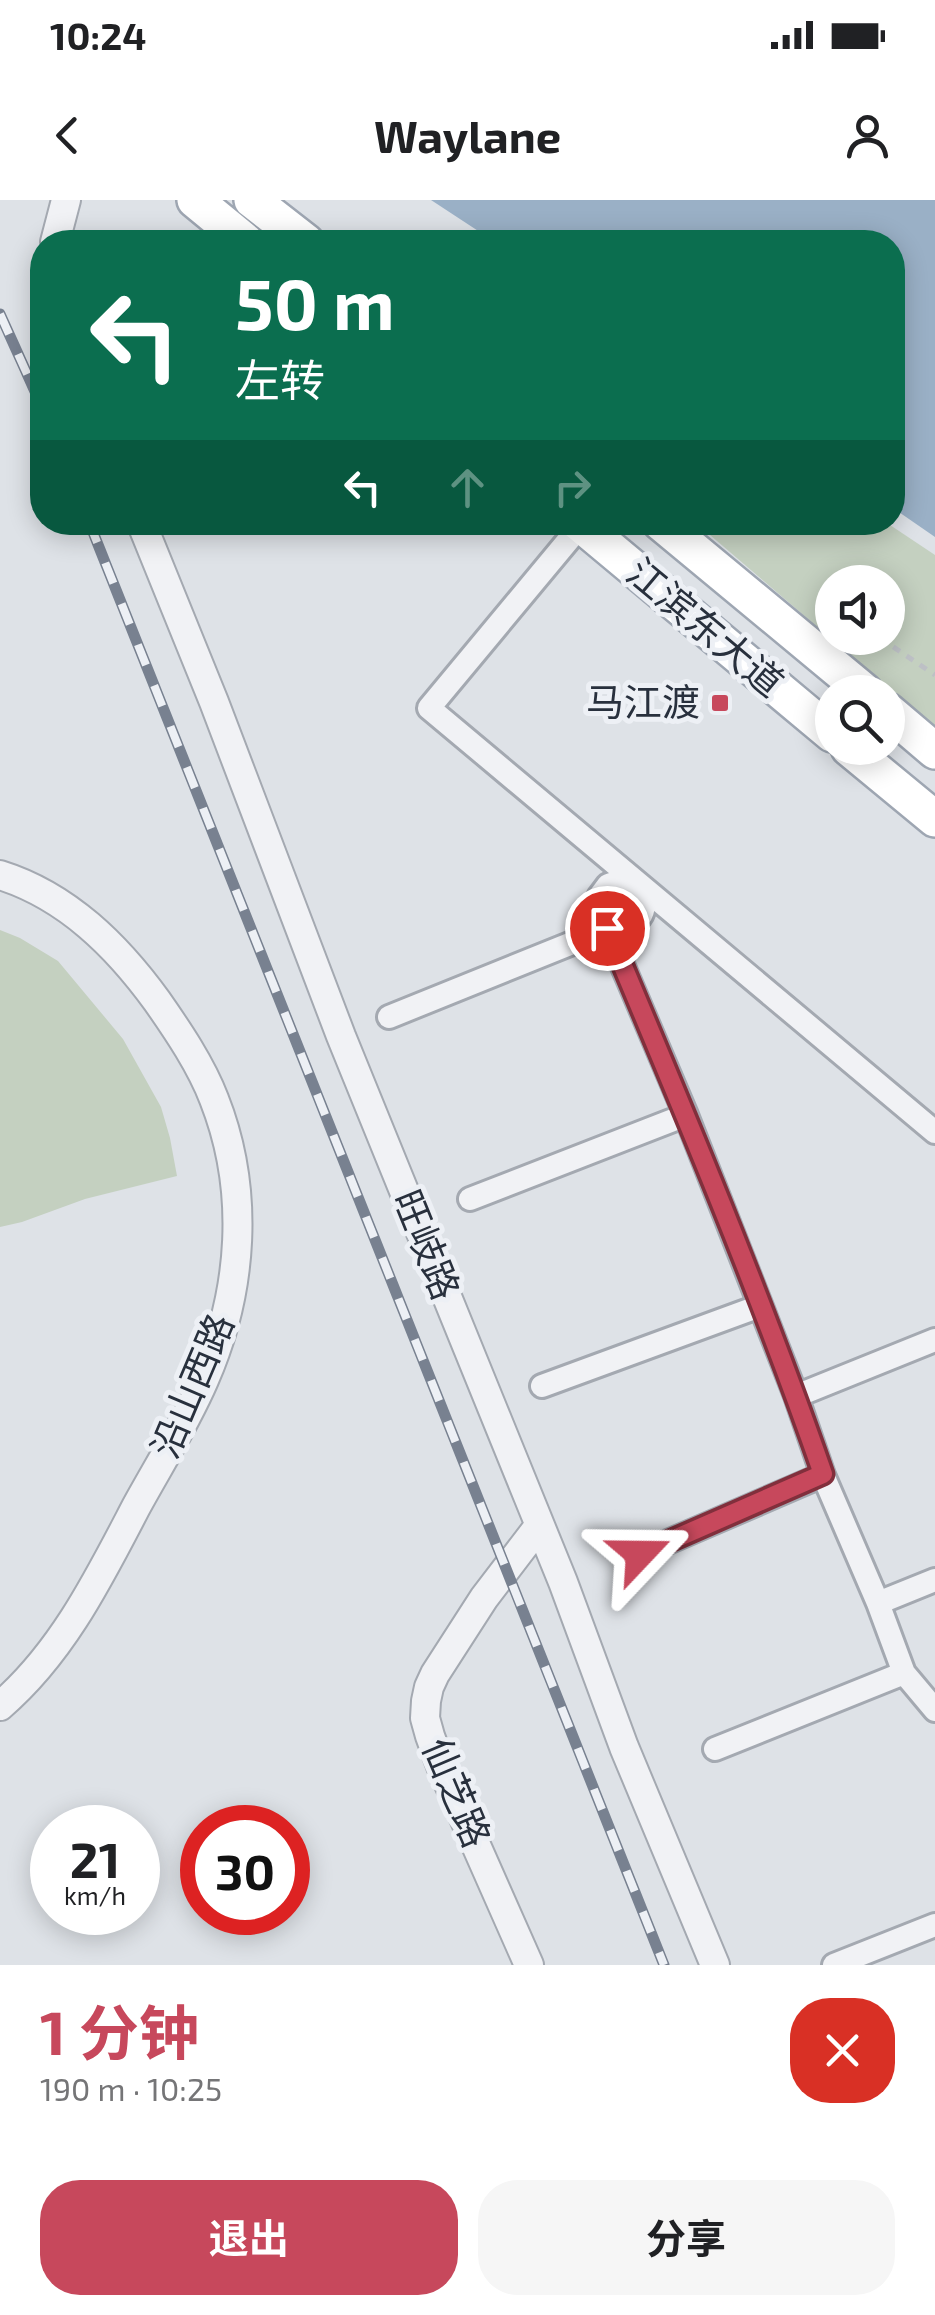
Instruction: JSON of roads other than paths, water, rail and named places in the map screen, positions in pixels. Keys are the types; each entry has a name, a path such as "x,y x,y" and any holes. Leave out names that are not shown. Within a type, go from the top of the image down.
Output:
{"main road":[{"path":"195,200 231,230"},
{"path":"252,200 291,230"},
{"name":"江滨东大道","path":"593,535 815,720"},
{"name":"江滨东大道","path":"676,535 844,675"},
{"path":"905,726 935,751"},
{"path":"870,765 935,819"}],"street":[{"path":"58,230 66,200"},
{"name":"旺岐路","path":"145,535 563,1582 624,1747 715,1965"},
{"path":"571,535 429,708 935,1132"},
{"name":"沿山西路","path":"0,875 52,899 97,932 134,971 168,1016 201,1072 223,1122 234,1173 238,1224 227,1316 196,1397 70,1624 44,1661 0,1706"},
{"path":"637,884 614,881 602,890 598,904 600,919 686,1115 823,1474 904,1673 935,1710"},
{"path":"389,1017 607,928 631,925 642,914 644,899 637,884"},
{"path":"470,1199 686,1115"},
{"path":"542,1386 760,1306"},
{"path":"796,1396 935,1340"},
{"path":"640,1554 823,1474"},
{"name":"仙芝路","path":"530,1965 441,1766 426,1718 426,1701 436,1674 484,1598 540,1526"},
{"path":"878,1603 935,1580"},
{"path":"716,1750 904,1673"},
{"path":"834,1965 935,1925"}],"water":[{"path":"431,200 935,200 935,537 905,516 905,230 477,230"}],"railway":[{"path":"0,314 30,380"},
{"path":"94,535 664,1965"}],"place":[{"name":"马江渡","path":"720,703"}]}
